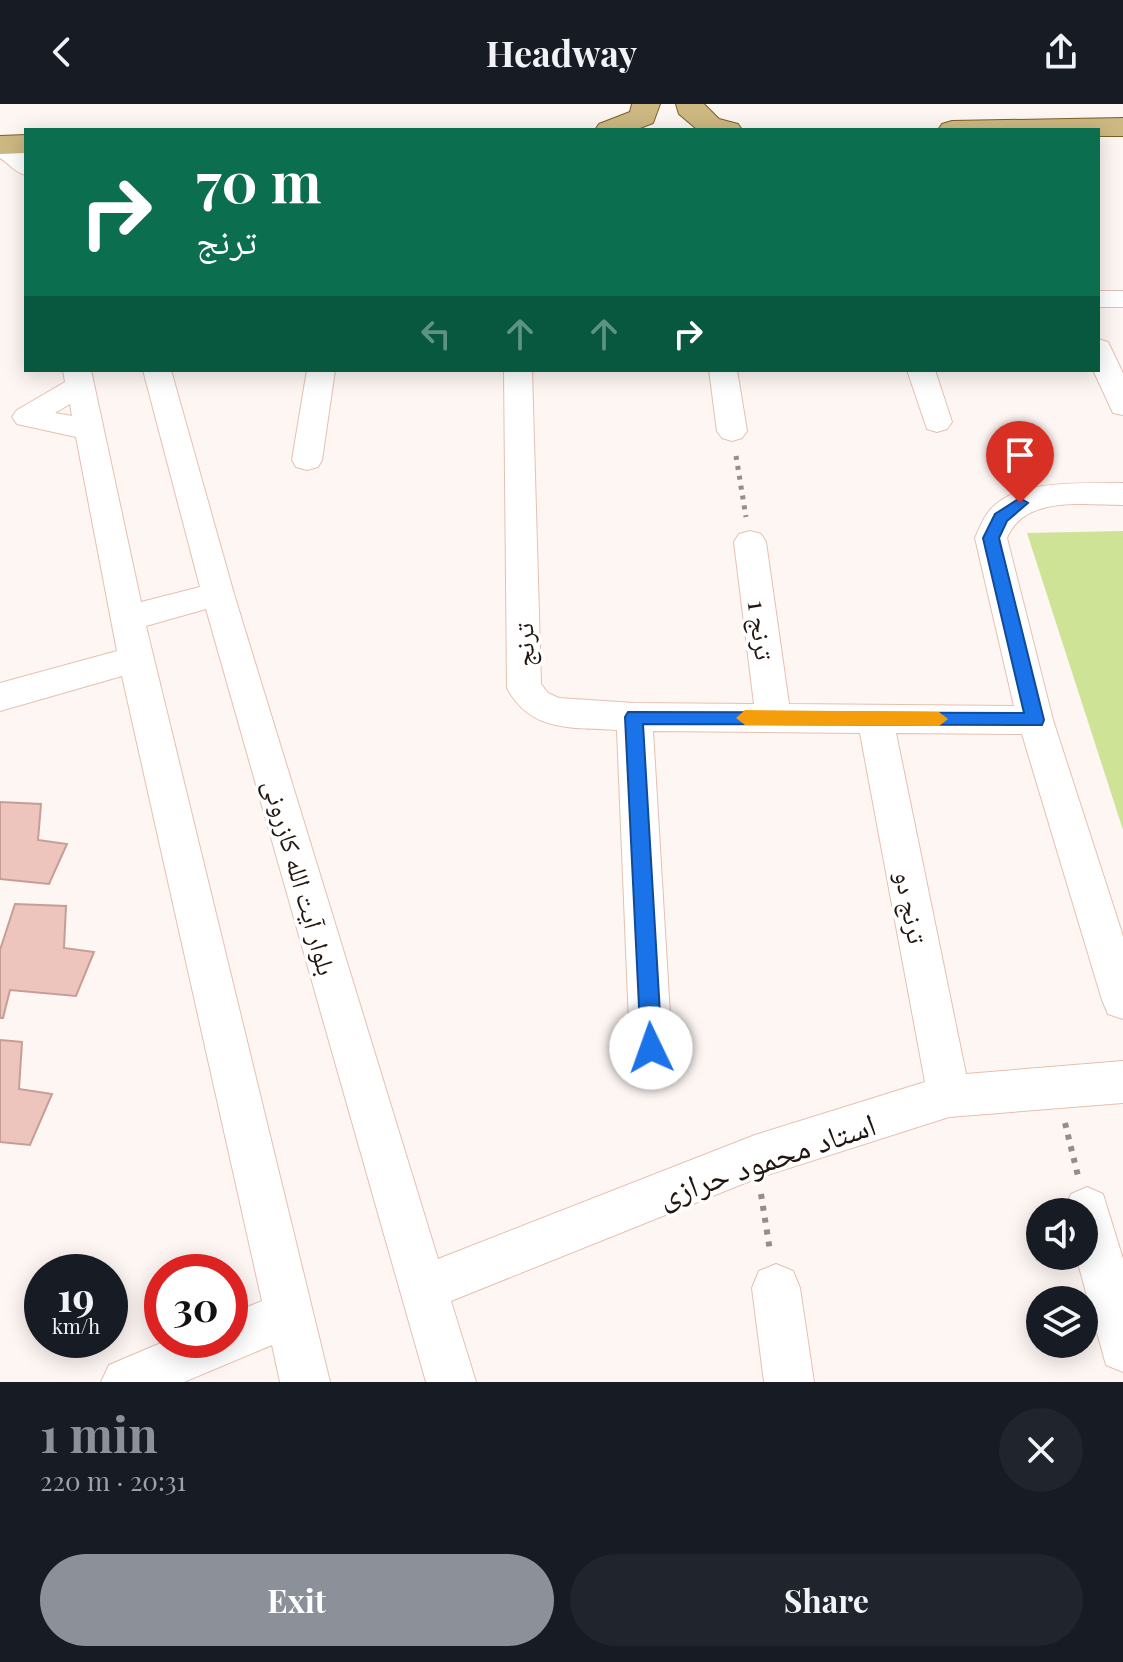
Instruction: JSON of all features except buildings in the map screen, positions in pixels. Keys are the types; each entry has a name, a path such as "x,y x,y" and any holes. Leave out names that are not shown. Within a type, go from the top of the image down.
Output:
{"main road":[{"path":"614,128 643,117 646,104"},
{"path":"690,104 689,108 709,125 720,128"},
{"path":"1066,128 1123,127"},
{"path":"0,147 24,144"}],"street":[{"path":"0,147 24,165"},
{"path":"1100,299 1123,299"},
{"path":"1100,353 1123,406"},
{"name":"بلوار آیت الله کازرونی","path":"158,372 218,594 451,1382"},
{"path":"307,460 321,372"},
{"name":"ترنج","path":"518,372 524,688 536,703 554,712 634,717 1035,720"},
{"path":"723,372 732,431"},
{"path":"922,372 937,422"},
{"path":"14,415 79,378 136,659 305,1382"},
{"path":"14,415 91,430"},
{"path":"1123,494 1054,496 1020,503 1000,518 991,538 1035,720 1123,1000"},
{"name":"ترنج 1","path":"750,542 773,718"},
{"path":"128,618 218,594"},
{"path":"0,697 136,659"},
{"path":"634,717 651,1048"},
{"name":"ترنج دو","path":"875,718 949,1096"},
{"name":"استاد محمود حرازی","path":"422,1289 755,1157 949,1096 1123,1082"},
{"path":"1098,1252 1123,1348"},
{"path":"776,1288 789,1382"},
{"path":"248,1331 290,1313"},
{"path":"126,1382 183,1358"}],"path":[{"path":"732,431 750,542"},
{"path":"1055,1087 1084,1198"},
{"path":"755,1157 776,1288"}],"green space":[{"path":"1123,531 1123,830 1027,533"}],"slow traffic":[{"path":"745,718 939,719"}],"route":[{"path":"651,1048 634,717 1035,720 991,538 1000,518 1020,503"}]}
